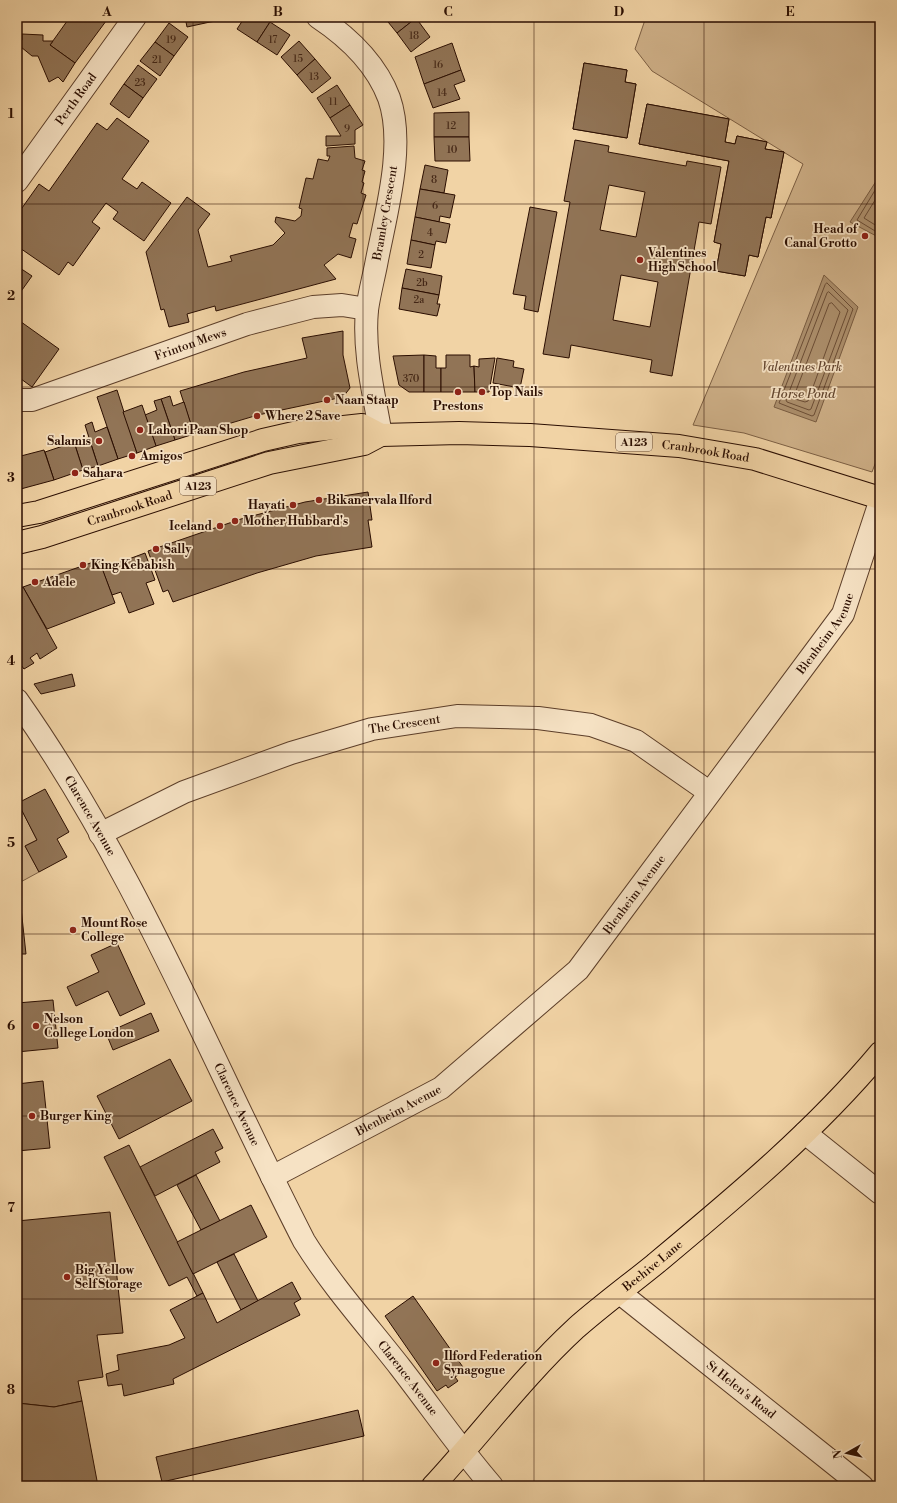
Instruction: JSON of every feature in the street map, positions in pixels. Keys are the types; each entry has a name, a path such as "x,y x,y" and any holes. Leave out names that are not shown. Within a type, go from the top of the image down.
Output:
{"main road":[{"name":"Cranbrook Road","path":"17,516 39,512 263,440 298,432 362,425 381,435"},
{"name":"Cranbrook Road","path":"17,543 42,537 269,463 364,444 381,435 459,433 522,434 679,446 755,459 880,498"},
{"name":"Beehive Lane","path":"433,1486 576,1328 716,1214 805,1133 850,1089 880,1053"}],"street":[{"name":"Perth Road","path":"17,181 135,17"},
{"name":"Bramley Crescent","path":"318,17 339,31 360,51 376,75 388,98 394,124 394,155 390,187 367,309 366,344 381,435"},
{"name":"Frinton Mews","path":"17,400 32,400 247,324 313,308 342,304 367,309"},
{"name":"Blenheim Avenue","path":"272,1177 441,1088 578,970 709,792 843,614 880,502"},
{"name":"Clarence Avenue","path":"17,700 49,746 140,905 304,1241 317,1262 409,1379 463,1452 492,1486"},
{"name":"The Crescent","path":"100,834 184,792 291,753 372,729 458,716 538,718 591,725 636,741 709,792"},
{"path":"805,1133 880,1194"},
{"name":"St Helen's Road","path":"620,1293 862,1486"}],"green space":[{"name":"Valentines Park","path":"646,17 880,17 880,451 872,472 744,433 693,425 803,164 652,71 635,49"},
{"path":"17,801 37,840 25,846 39,872 17,884"}],"water":[{"path":"880,175 880,238 850,222"},
{"name":"Horse Pond","path":"824,275 858,307 816,422 774,407"}],"building":[{"path":"70,17 109,17 75,63 50,45"},
{"path":"185,17 209,17 210,22 187,27"},
{"path":"209,17 233,17 234,18 210,22"},
{"path":"245,17 263,17 270,22 257,42 237,29"},
{"path":"384,17 415,17 416,18 397,33"},
{"path":"416,18 430,37 411,52 397,33"},
{"path":"270,22 290,35 277,55 257,42"},
{"path":"169,23 188,37 174,56 155,42"},
{"path":"22,34 43,35 43,41 53,41 50,45 75,63 63,82 58,77 49,82 38,56 32,56 21,47 17,47 17,40 22,40"},
{"path":"299,41 315,59 297,75 281,57"},
{"path":"155,42 174,56 160,76 140,61"},
{"path":"452,43 461,70 424,84 415,57"},
{"path":"315,59 331,78 312,93 297,75"},
{"path":"584,63 627,70 625,82 636,84 627,138 573,129"},
{"path":"584,63 627,70 625,82 636,84 627,138 573,129"},
{"path":"138,65 157,79 143,98 124,84"},
{"path":"461,70 465,81 454,85 460,99 433,108 424,84"},
{"path":"124,84 143,98 129,118 110,104"},
{"path":"337,85 350,105 330,118 317,98"},
{"name":"Valentines High School","path":"647,104 729,119 725,142 735,144 737,136 767,142 765,149 784,152 771,218 766,217 758,257 749,255 745,276 716,271 721,244 714,242 729,161 639,144"},
{"name":"Valentines High School","path":"647,104 729,119 725,142 735,144 737,136 767,142 765,149 784,152 771,218 766,217 758,257 749,255 745,276 716,271 721,244 714,242 729,161 639,144"},
{"path":"350,105 363,125 355,130 355,144 326,146 326,136 341,136 330,118"},
{"path":"469,112 469,137 434,137 434,113"},
{"path":"117,118 149,141 122,179 137,189 142,182 171,203 144,241 113,219 118,212 106,203 92,222 100,228 73,266 68,262 59,275 17,246 17,215 39,184 49,191 97,123 107,130"},
{"path":"434,137 469,137 470,161 435,161"},
{"name":"Valentines High School","path":"575,140 609,146 608,152 686,166 687,161 721,167 711,224 699,222 672,376 650,372 652,360 571,345 569,358 543,354 570,202 564,201","holes":["609,185 645,192 636,237 600,230","621,275 658,282 650,327 613,320"]},
{"path":"354,146 355,158 365,161 362,170 365,171 361,193 366,195 357,224 353,223 349,237 356,239 351,258 338,254 324,265 336,279 216,311 215,306 187,314 189,322 169,327 164,309 161,310 146,252 187,197 210,214 198,230 208,267 232,261 230,256 273,245 285,233 275,222 276,217 295,221 301,216 302,209 299,208 306,178 313,179 318,159 328,161 330,156 327,156 327,148"},
{"path":"425,165 448,170 444,193 420,189"},
{"path":"420,189 455,195 450,218 440,216 439,222 415,217"},
{"path":"530,207 557,212 538,312 524,309 526,296 513,294"},
{"path":"415,217 450,224 446,243 436,241 435,245 411,240"},
{"path":"411,240 435,245 431,268 407,264"},
{"path":"17,266 32,276 17,297"},
{"path":"406,269 442,276 439,295 402,288"},
{"path":"402,288 439,295 437,304 440,304 437,316 399,309"},
{"path":"17,319 59,349 32,387 17,376"},
{"path":"343,331 343,355 350,388 343,397 258,415 194,434 180,391 244,372 307,358 302,338"},
{"path":"424,355 424,392 409,392 399,385 393,356"},
{"path":"424,355 436,356 436,368 441,368 441,392 424,392"},
{"path":"446,355 470,355 470,367 474,366 475,392 441,392 441,368 446,368"},
{"path":"495,358 489,392 475,392 474,366 479,367 479,359"},
{"path":"497,358 514,361 513,367 524,369 520,388 493,383"},
{"path":"117,390 137,453 118,459 97,397"},
{"path":"170,396 173,406 184,402 194,434 175,440 161,399"},
{"path":"161,399 175,440 156,446 145,415 157,410 154,401"},
{"name":"Lahori Paan Shop","path":"142,405 156,446 137,453 123,412"},
{"path":"92,422 95,432 107,427 118,459 98,466 85,425"},
{"path":"89,438 98,466 83,470 74,442"},
{"path":"69,440 70,444 74,442 83,470 54,480 45,452 63,446 61,442"},
{"path":"44,450 54,480 17,490 17,457"},
{"path":"368,492 372,520 368,520 372,547 316,556 257,573 173,602 168,590 163,592 148,551 241,519 305,502"},
{"path":"145,553 155,580 146,583 154,604 129,613 121,592 112,595 102,569"},
{"path":"99,560 115,603 47,629 23,587"},
{"path":"23,587 57,648 40,659 37,653 30,658 34,663 24,669 17,660 17,589"},
{"path":"72,674 75,686 41,694 34,684"},
{"path":"45,789 69,832 57,839 67,857 39,872 25,846 37,840 18,803"},
{"path":"17,908 21,908 26,954 17,954"},
{"path":"117,943 145,1004 120,1016 108,991 76,1006 67,987 99,972 91,955"},
{"name":"Nelson College London","path":"53,1000 58,1048 17,1052 17,1003"},
{"path":"151,1013 159,1031 113,1050 106,1033"},
{"path":"170,1059 192,1101 119,1139 97,1096"},
{"name":"Burger King","path":"43,1081 50,1148 17,1151 17,1084"},
{"path":"213,1129 223,1148 215,1152 220,1162 155,1196 140,1167"},
{"path":"129,1145 203,1293 197,1296 187,1277 169,1286 104,1157"},
{"path":"196,1175 220,1221 201,1230 177,1185"},
{"path":"251,1205 267,1237 193,1274 177,1242"},
{"name":"Big Yellow Self Storage","path":"110,1212 123,1333 97,1335 103,1377 78,1381 82,1401 54,1407 17,1403 17,1221"},
{"path":"234,1254 258,1301 241,1310 217,1262"},
{"path":"292,1282 301,1299 294,1303 300,1315 173,1379 174,1384 124,1396 122,1384 108,1386 106,1374 119,1370 117,1355 169,1345 185,1338 170,1310 203,1293 217,1323"},
{"name":"Ilford Federation Synagogue","path":"413,1296 465,1370 455,1377 458,1381 448,1388 446,1385 437,1391 385,1316"},
{"path":"82,1401 98,1486 21,1486 17,1464 17,1403 54,1407"},
{"path":"358,1410 364,1436 162,1482 156,1457"}],"place":[{"name":"Head of Canal Grotto","path":"865,236"},
{"name":"Valentines High School","path":"640,260"},
{"name":"Prestons","path":"458,392"},
{"name":"Top Nails","path":"482,392"},
{"name":"Naan Staap","path":"327,400"},
{"name":"Where 2 Save","path":"257,416"},
{"name":"Lahori Paan Shop","path":"140,430"},
{"name":"Salamis","path":"99,441"},
{"name":"Amigos","path":"132,456"},
{"name":"Sahara","path":"75,473"},
{"name":"Bikanervala Ilford","path":"319,500"},
{"name":"Hayati","path":"293,505"},
{"name":"Mother Hubbard's","path":"235,521"},
{"name":"Iceland","path":"220,526"},
{"name":"Sally","path":"156,549"},
{"name":"King Kebabish","path":"83,565"},
{"name":"Adele","path":"35,582"},
{"name":"Mount Rose College","path":"73,930"},
{"name":"Nelson College London","path":"36,1026"},
{"name":"Burger King","path":"32,1116"},
{"name":"Big Yellow Self Storage","path":"67,1277"},
{"name":"Ilford Federation Synagogue","path":"436,1363"}]}
